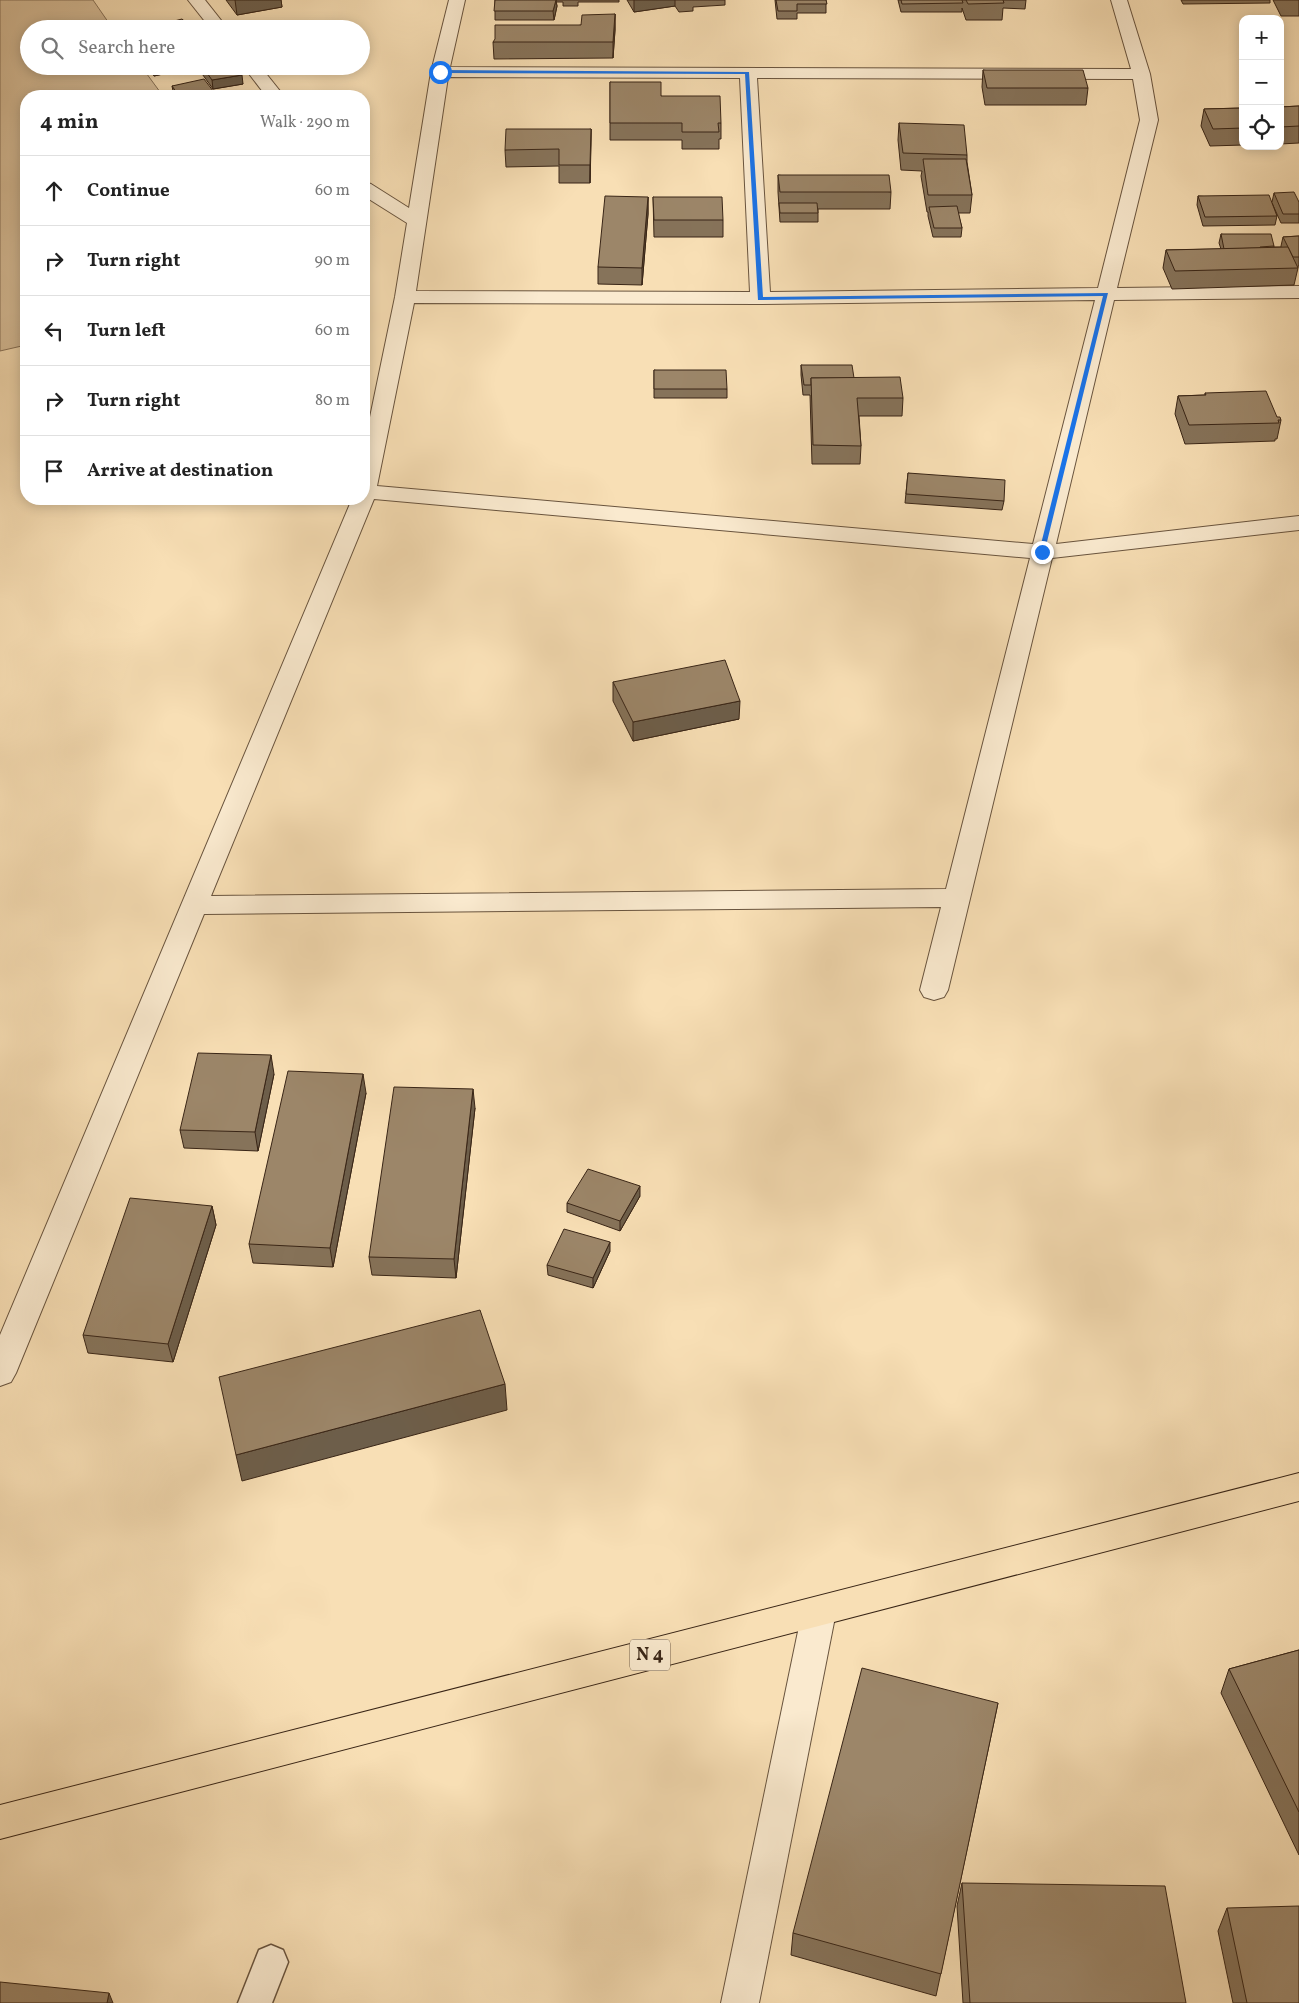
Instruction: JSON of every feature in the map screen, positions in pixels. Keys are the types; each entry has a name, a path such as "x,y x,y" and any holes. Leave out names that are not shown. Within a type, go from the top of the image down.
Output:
{"highway":[{"name":"N 4","path":"0,1822 1299,1487"}],"street":[{"path":"196,0 213,20"},
{"path":"370,466 404,298 440,72 457,0"},
{"path":"934,990 1149,120 1141,74 1119,0"},
{"path":"440,72 1141,74"},
{"path":"748,73 760,298"},
{"path":"258,75 271,90"},
{"path":"370,192 417,221"},
{"path":"404,298 760,298 1299,292"},
{"path":"370,496 1042,552 1299,523"},
{"path":"0,1373 360,505"},
{"path":"194,905 957,898"},
{"path":"740,2003 819,1612"}],"lane":[{"path":"254,2003 271,1962"}],"shaded area":[{"path":"0,0 93,0 107,20 20,20 20,75 148,75 159,90 20,90 20,346 0,351"}],"building":[{"path":"495,0 556,0 553,11 494,11"},
{"path":"776,0 826,0 827,4 797,4 797,11 778,11"},
{"path":"901,0 962,0 963,3 902,4"},
{"path":"966,0 1003,0 1004,3 968,4"},
{"path":"615,14 613,42 493,42 495,39 495,25 581,25 582,15"},
{"path":"983,70 1083,70 1088,88 987,88"},
{"path":"208,75 242,75 212,80"},
{"path":"204,79 212,90 175,90 172,86"},
{"path":"610,82 661,82 661,96 720,96 721,123 718,123 719,132 682,132 682,123 610,123"},
{"path":"1299,106 1299,126 1284,127 1284,107"},
{"path":"1239,108 1239,128 1213,129 1204,109"},
{"path":"899,123 964,125 967,155 903,153"},
{"path":"506,129 591,129 590,165 559,165 559,149 505,150"},
{"path":"923,159 966,159 972,195 928,195"},
{"path":"778,175 889,175 891,192 780,192"},
{"path":"1294,192 1299,202 1299,214 1283,214 1274,193"},
{"path":"1269,195 1277,216 1205,217 1198,196"},
{"path":"605,196 648,197 642,268 598,267"},
{"path":"653,197 722,197 723,220 654,220"},
{"path":"779,203 817,203 818,213 780,213"},
{"path":"957,206 962,228 934,228 929,207"},
{"path":"1221,234 1271,234 1274,246 1224,249"},
{"path":"1299,236 1299,257 1293,257 1283,237"},
{"path":"1288,247 1298,268 1175,271 1166,250"},
{"path":"801,365 852,365 854,378 811,378 811,385 804,385"},
{"path":"654,370 726,370 727,389 654,389"},
{"path":"900,377 903,398 857,398 861,446 813,445 811,378"},
{"path":"1266,391 1277,417 1280,417 1279,423 1189,425 1178,396 1206,395 1205,393"},
{"path":"908,473 1005,480 1004,501 906,494"},
{"path":"725,660 740,701 633,722 613,682"},
{"path":"198,1053 271,1055 255,1132 180,1130"},
{"path":"288,1071 363,1074 330,1248 249,1244"},
{"path":"394,1087 473,1089 454,1259 369,1257"},
{"path":"588,1169 640,1186 620,1221 567,1203"},
{"path":"130,1198 212,1206 168,1344 83,1335"},
{"path":"564,1229 610,1242 593,1278 547,1265"},
{"path":"480,1310 505,1384 236,1455 219,1377"},
{"path":"1299,1650 1299,1812 1229,1669"},
{"path":"862,1668 998,1703 941,1974 793,1933"},
{"path":"962,1883 1165,1886 1186,2003 970,2003"},
{"path":"1299,1906 1299,2003 1247,2003 1227,1908"},
{"path":"0,1982 109,1993 107,2003 0,2003"}],"route":[{"path":"440,72 748,73 760,298 1106,294 1042,552"}]}
